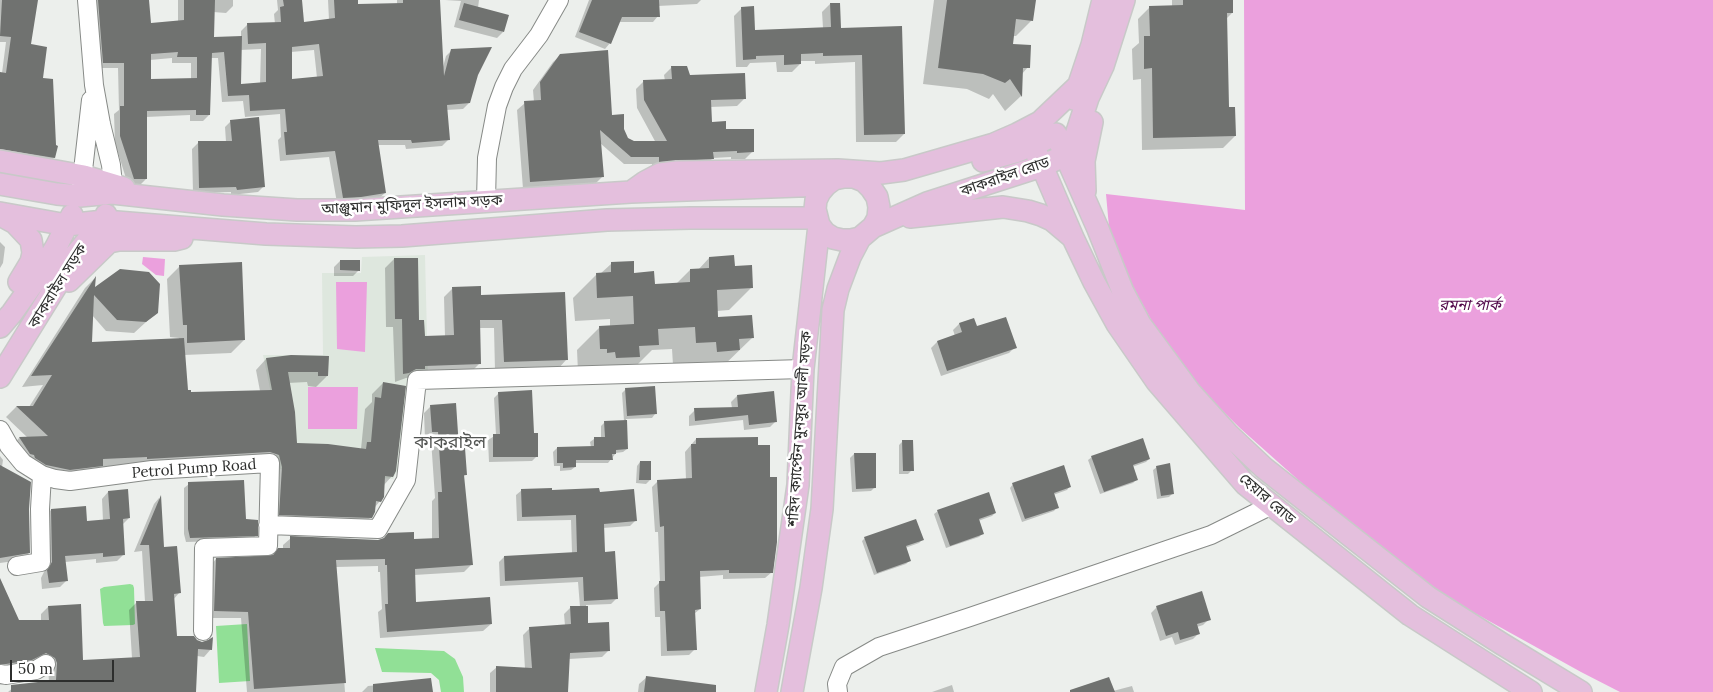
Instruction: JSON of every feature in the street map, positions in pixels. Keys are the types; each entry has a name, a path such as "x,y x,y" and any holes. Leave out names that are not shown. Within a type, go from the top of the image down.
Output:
{"main road":[{"name":"কাকরাইল রোড","path":"862,180 900,185 1034,145 1056,134 1065,119 1079,85 1092,45 1103,0"},
{"name":"কাকরাইল রোড","path":"867,233 893,218 927,203 1042,166 1066,155 1074,142 1088,98 1103,66 1124,0"},
{"path":"1089,211 1084,161 1103,66"},
{"path":"631,192 660,174 677,172 862,180 881,173 904,170 994,144 1040,122 1079,85"},
{"path":"1056,134 1123,292 1140,324 1190,392 1229,435 1264,468 1428,597 1581,692"},
{"name":"হেয়ার রোড","path":"1034,145 1073,238 1117,324 1157,382 1245,484 1410,615 1531,692"},
{"path":"0,161 82,186"},
{"name":"আঞ্জুমান মুফিদুল ইসলাম সড়ক","path":"0,184 57,194 82,186 113,189 139,196 223,206 297,210 355,210 631,192 826,185 834,179 844,177 854,177 862,180"},
{"name":"শহিদ ক্যাপ্টেন মুনসুর আলী সড়ক","path":"792,692 811,588 822,508 832,310 847,265 878,218 879,207 877,197 862,180"},
{"name":"শহিদ ক্যাপ্টেন মুনসুর আলী সড়ক","path":"766,692 780,615 798,485 803,369 816,261 818,222 815,209 816,200 826,185"},
{"name":"কাকরাইল সড়ক","path":"0,326 12,313 39,275 67,225 82,186"},
{"name":"কাকরাইল সড়ক","path":"0,377 76,254 104,221 113,189"},
{"path":"893,218 920,217 1003,207 1041,215 1052,220 1073,238"},
{"name":"আঞ্জুমান মুফিদুল ইসলাম সড়ক","path":"0,214 67,225 104,221 305,236 392,236 607,220 776,218 818,222"},
{"path":"0,214 24,231 31,240 33,253 31,262 6,305 0,326"},
{"path":"776,218 795,227 801,233 806,250 806,289 809,309"},
{"path":"818,222 825,232 842,240 852,240 867,233"},
{"path":"56,289 72,279 109,242 119,240 174,240 208,230"},
{"path":"1348,566 1365,548"}],"street":[{"path":"87,0 94,84 111,165 113,189"},
{"path":"486,201 487,158 497,106 513,70 539,35 559,0"},
{"path":"82,186 88,118 94,84"},
{"path":"268,525 378,529 406,480 417,380 803,369"},
{"name":"Petrol Pump Road","path":"0,430 9,446 23,464 42,476 70,481 152,470 270,463 268,546 204,548 203,631"},
{"path":"17,566 41,562 40,509 42,476"},
{"path":"838,692 837,684 844,667 879,647 970,618 1211,535 1272,505"},
{"path":"0,674 36,670 46,664"}],"shaded area":[{"path":"425,255 428,376 401,464 393,479 278,469 275,413 263,355 323,355 322,273 361,273 362,257"},
{"path":"130,584 134,588 135,624 104,626 100,589"},
{"path":"247,624 250,681 219,683 216,626"},
{"path":"375,648 444,651 455,659 463,677 464,692 441,692 439,680 431,673 382,672"}],"green space":[{"name":"রমনা পার্ক","path":"1244,0 1713,0 1713,692 1620,692 1433,590 1351,527 1241,429 1196,385 1157,331 1130,281 1109,227 1106,194 1245,210"},
{"path":"143,257 165,259 164,276 156,275 142,264"},
{"path":"336,282 367,282 365,352 337,349"},
{"path":"308,387 358,387 357,429 308,429"}],"building":[{"path":"2,0 38,0 31,44 47,47 43,78 53,79 56,145 58,146 55,158 0,149 0,72 6,73 11,37 0,36"},
{"path":"98,0 149,0 151,23 184,20 184,0 215,0 214,37 242,36 241,84 266,82 266,43 248,44 247,23 281,22 280,7 284,6 283,0 302,0 304,22 335,18 334,0 358,0 358,4 403,3 403,0 440,0 444,76 451,49 492,47 478,75 470,103 447,105 450,140 412,143 411,140 378,140 386,193 343,198 335,151 286,155 285,109 250,111 249,95 228,96 224,52 212,53 210,115 196,115 196,110 147,111 147,179 134,179 120,136 120,106 124,106 124,63 103,63","holes":["319,44 323,76 292,79 292,47","178,52 177,57 197,57 197,78 151,79 151,54"]},
{"path":"592,0 659,0 660,17 622,17 611,44 579,32"},
{"path":"947,0 1036,0 1033,21 1016,19 1013,44 1031,45 1030,68 1023,68 1022,97 1010,79 1005,83 983,74 938,68"},
{"path":"1183,0 1233,0 1233,13 1227,13 1229,107 1235,107 1236,136 1153,138 1152,68 1144,69 1144,36 1150,36 1149,6 1183,5"},
{"path":"464,3 509,15 504,32 459,20"},
{"path":"830,3 840,3 841,28 902,26 905,134 864,135 862,55 823,56 823,53 801,54 801,64 784,65 784,55 756,56 756,59 743,60 741,7 754,6 755,30 831,27"},
{"path":"608,50 612,115 624,114 624,129 628,138 634,141 667,141 644,100 643,80 672,79 671,66 687,66 690,75 745,73 746,99 711,100 712,122 726,121 726,129 754,129 754,152 713,152 714,159 659,162 659,157 631,157 600,130 604,177 530,182 524,101 541,100 540,82 560,54"},
{"path":"259,117 265,187 237,190 236,187 199,188 198,141 232,141 230,120"},
{"path":"734,255 735,266 752,265 753,288 717,290 718,317 752,315 754,338 739,339 740,350 717,352 716,342 696,343 695,327 658,329 659,345 639,346 640,357 616,358 615,352 607,353 607,349 600,349 599,326 634,324 633,296 597,298 596,273 611,272 611,262 634,261 634,273 654,271 655,284 690,282 690,269 709,268 709,257"},
{"path":"394,258 418,258 419,320 424,320 425,336 454,335 452,287 481,286 481,295 565,292 568,360 504,362 502,320 480,320 481,364 425,366 425,369 416,369 403,374 402,319 395,319"},
{"path":"340,260 360,260 360,271 340,270"},
{"path":"242,262 245,340 187,343 187,325 183,325 179,265"},
{"path":"120,269 149,272 160,284 158,313 146,322 117,320 94,295 92,342 184,338 188,390 191,390 191,392 272,390 266,358 291,355 329,356 328,376 318,376 318,372 288,372 295,412 297,443 328,444 366,449 367,442 371,442 375,397 381,398 383,382 406,386 396,471 393,477 385,476 384,497 381,502 376,501 375,512 372,518 279,515 282,467 279,455 270,452 147,459 147,457 103,459 103,466 70,470 46,465 30,454 19,437 48,436 16,406 33,406 52,375 31,376 96,276 95,287"},
{"path":"1006,317 1017,348 947,371 937,341 962,332 959,323 974,318 977,326"},
{"path":"655,386 657,414 627,416 625,388"},
{"path":"532,390 534,433 538,433 538,457 493,457 493,434 500,434 498,392"},
{"path":"774,391 777,422 749,425 748,415 695,421 694,408 738,407 737,395"},
{"path":"456,403 459,448 465,448 467,475 464,475 473,565 415,569 416,602 490,597 492,624 387,632 385,604 388,604 387,565 385,565 385,559 336,560 346,683 254,689 248,612 214,611 216,558 273,555 278,548 290,548 290,536 378,540 384,538 388,533 414,532 414,539 439,538 438,492 442,492 438,432 432,432 430,405"},
{"path":"627,420 628,449 616,450 616,454 612,454 613,460 576,460 576,467 563,468 563,463 557,463 557,447 594,446 594,437 605,437 604,421"},
{"path":"758,437 758,445 770,445 770,477 777,477 777,542 773,573 729,573 729,570 700,571 701,609 695,610 697,650 667,651 665,611 660,611 659,581 665,581 664,526 660,527 657,480 692,478 691,444 696,444 696,438"},
{"path":"1143,438 1150,459 1133,465 1138,480 1104,492 1091,456"},
{"path":"902,440 913,440 914,471 903,471"},
{"path":"854,453 876,453 876,488 856,489"},
{"path":"640,461 651,461 651,480 639,480"},
{"path":"1170,463 1174,494 1161,496 1156,466"},
{"path":"0,465 31,482 29,509 30,553 0,558"},
{"path":"1064,465 1071,487 1054,493 1059,508 1025,519 1012,483"},
{"path":"244,480 246,519 258,520 258,536 190,538 188,529 188,482"},
{"path":"552,488 552,490 599,488 600,492 634,489 637,521 604,524 605,552 615,551 618,599 584,601 583,577 505,581 504,556 577,552 576,515 522,517 521,489"},
{"path":"128,489 130,518 123,519 125,555 103,557 103,553 65,556 68,581 49,583 47,570 52,562 51,509 86,506 87,521 110,519 108,491"},
{"path":"989,492 996,513 979,519 984,534 950,546 937,510"},
{"path":"161,495 164,547 177,546 181,593 174,594 177,636 194,636 202,642 213,637 212,650 198,649 196,692 11,692 11,685 56,680 57,663 55,658 46,653 32,660 0,664 0,578 19,620 49,620 48,606 81,604 83,660 140,657 136,601 153,601 149,545 140,545"},
{"path":"916,519 924,540 906,546 911,561 877,573 864,537"},
{"path":"1202,591 1211,620 1197,624 1200,634 1180,640 1178,632 1166,636 1156,606"},
{"path":"570,606 588,606 588,623 609,622 610,651 570,653 568,692 496,692 496,666 532,668 529,627 571,624"},
{"path":"646,676 716,685 716,692 644,692"},
{"path":"1109,677 1115,692 1070,692 1070,690"},
{"path":"431,678 433,692 373,692 373,684"}],"district":[{"name":"কাকরাইল","path":"450,443"}]}
